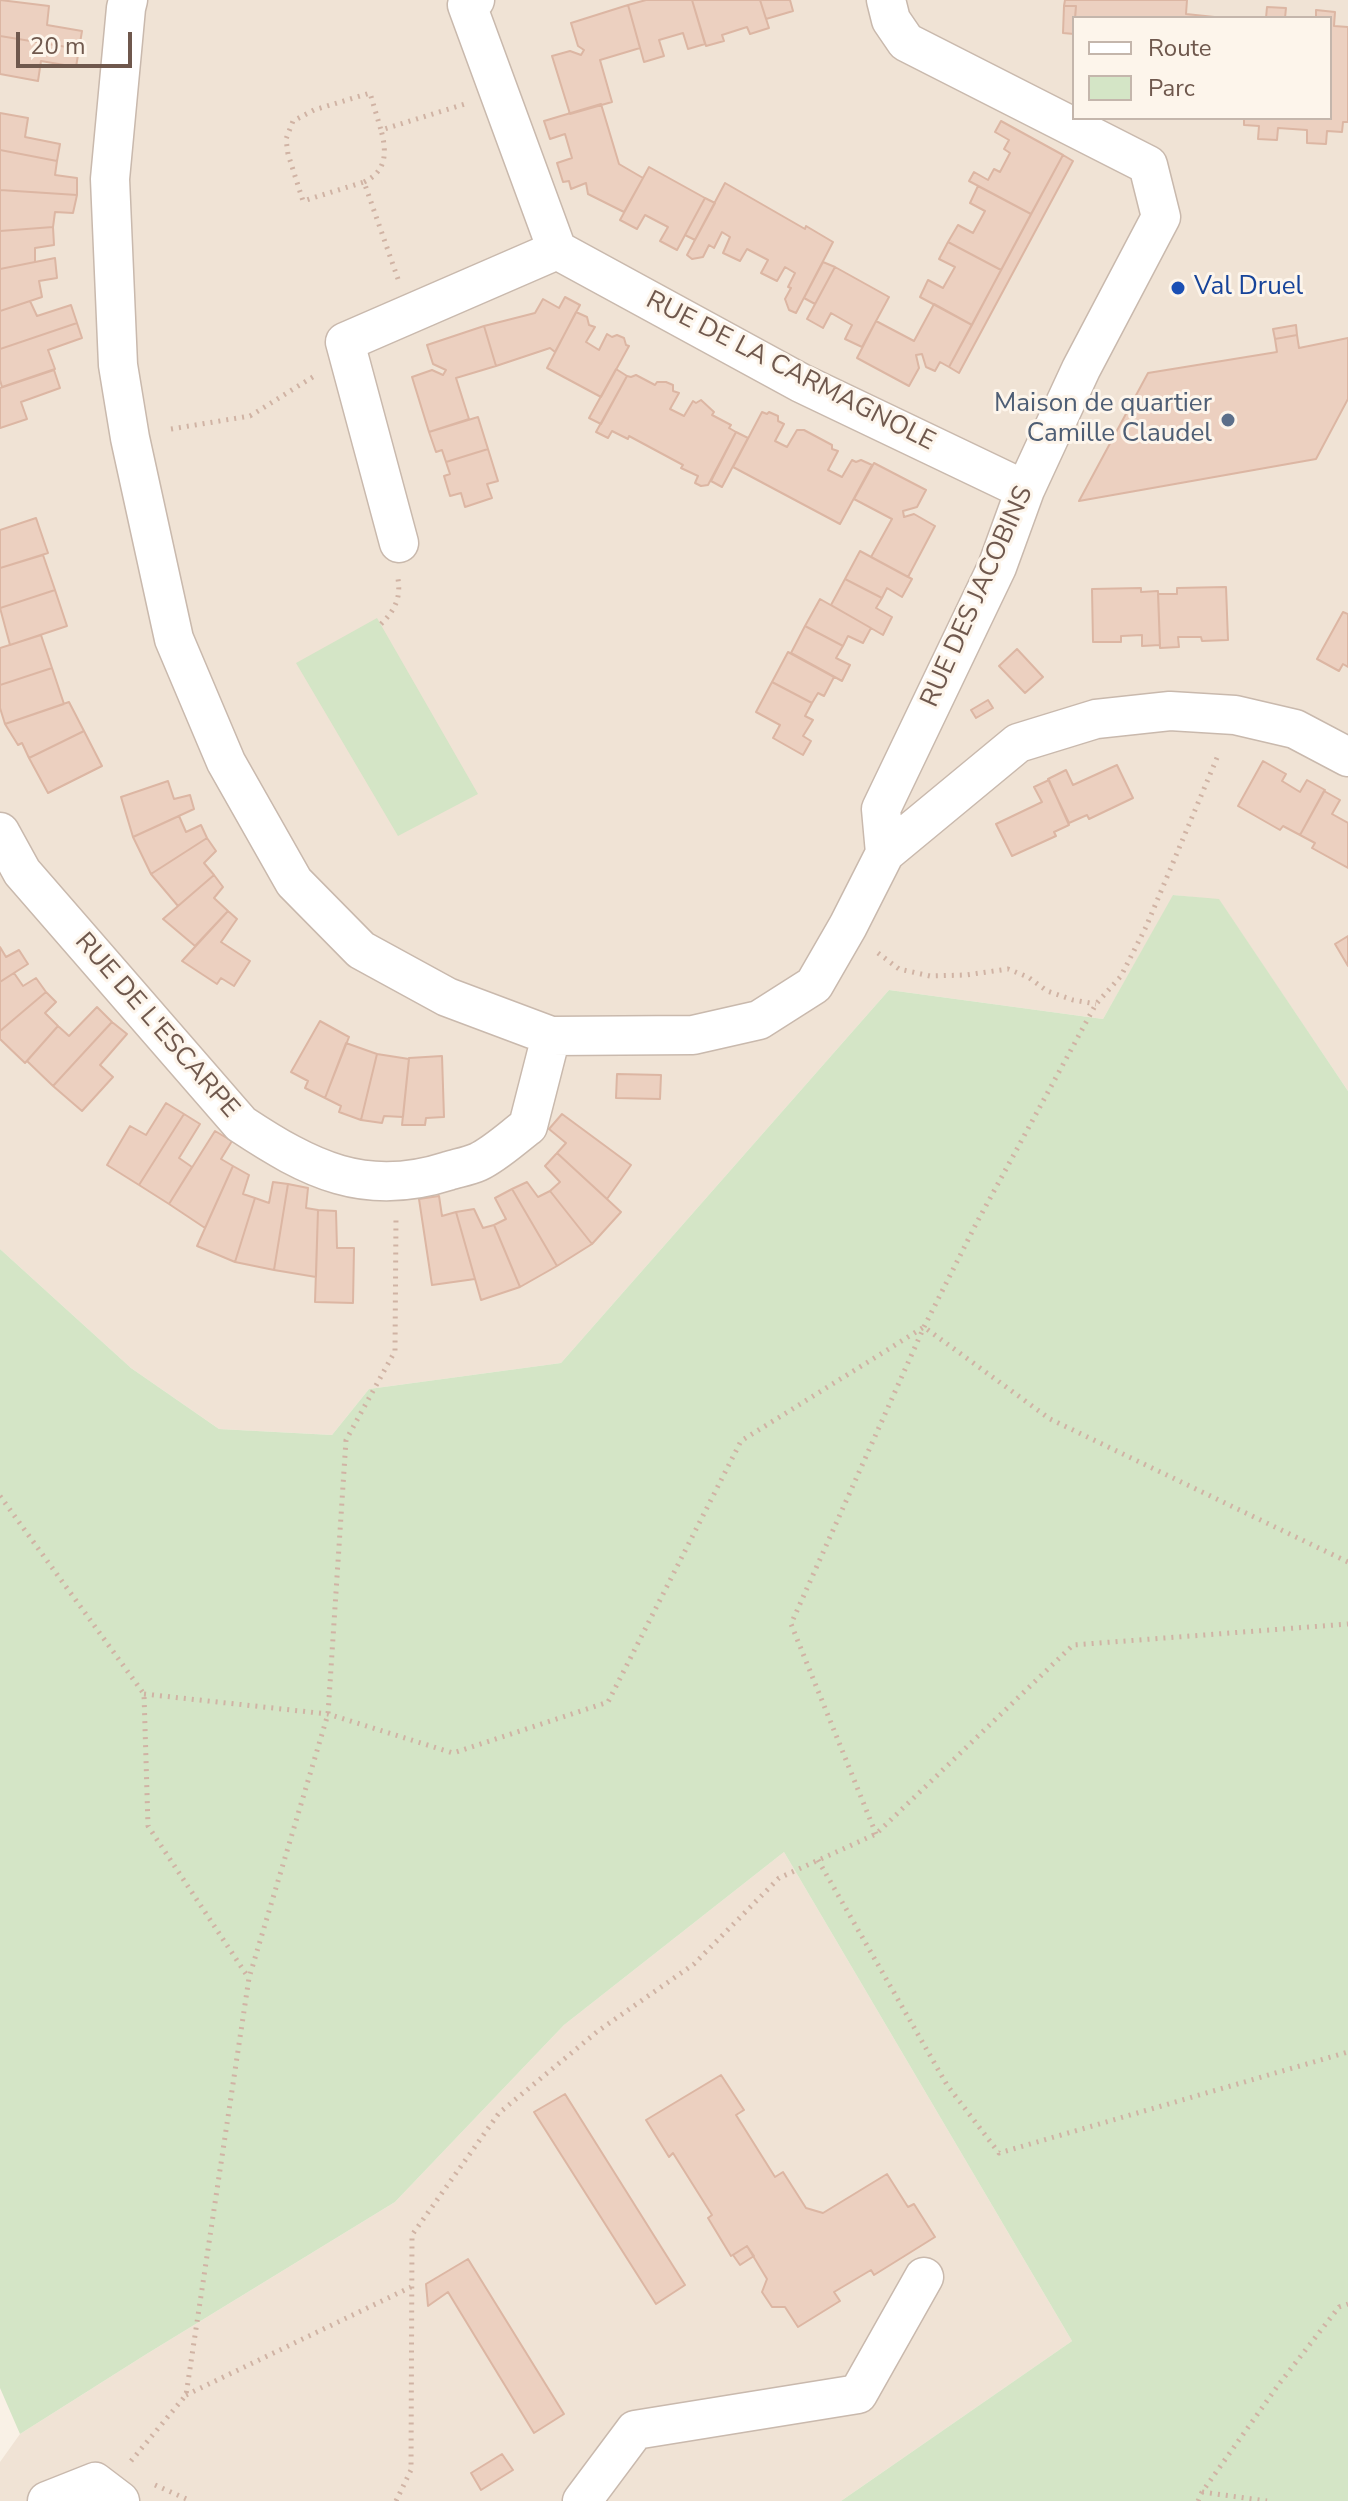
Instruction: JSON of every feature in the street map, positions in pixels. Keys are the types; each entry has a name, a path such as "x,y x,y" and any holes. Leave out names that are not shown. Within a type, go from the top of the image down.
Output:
{"street":[{"path":"128,0 110,179 118,365 130,438 174,639 226,762 294,882 361,950 447,997 551,1036 693,1035 759,1020 814,985 885,853 1018,743 1096,719 1170,711 1235,715 1295,729 1348,757"},
{"path":"397,555 335,356 557,250 467,5 475,0"},
{"name":"RUE DES JACOBINS","path":"885,853 881,809 997,567 1025,490 1081,369 1161,217 1148,165 906,42 891,20 886,0"},
{"name":"RUE DE LA CARMAGNOLE","path":"557,250 801,383 1025,490"},
{"name":"RUE DE L'ESCARPE","path":"0,832 22,872 241,1124 284,1152 327,1171 370,1182 396,1183 424,1179 478,1162 528,1126 551,1036"},
{"path":"582,2501 635,2430 858,2394 924,2277"},
{"path":"47,2501 95,2482 121,2486"}],"path":[{"path":"370,93 385,157 373,178 364,182 303,201 286,139 293,121 314,110 370,93"},
{"path":"381,130 471,102"},
{"path":"364,182 400,284"},
{"path":"171,429 250,416 335,356"},
{"path":"381,624 391,615 398,602 397,555"},
{"path":"876,1834 791,1624 924,1327 976,1224 1096,1004 1121,976 1146,927 1224,741"},
{"path":"877,952 899,969 930,976 1008,969 1028,977 1047,991 1096,1004"},
{"path":"121,2486 186,2395 249,1978 328,1714 346,1440 395,1351 397,1215"},
{"path":"924,1327 1050,1419 1348,1562"},
{"path":"144,1694 328,1714 453,1753 608,1702 741,1441 924,1327"},
{"path":"0,1496 144,1694 148,1826 249,1978"},
{"path":"396,2501 411,2470 412,2235 499,2113 598,2031 694,1964 779,1878 876,1834 1073,1645 1348,1624"},
{"path":"818,1860 947,2085 999,2153 1348,2052"},
{"path":"186,2395 411,2287"},
{"path":"1198,2501 1279,2384 1339,2307 1348,2304"},
{"path":"1202,2492 1267,2501"}],"shaded area":[{"path":"0,0 1348,0 1348,1091 1219,900 1174,895 1103,1019 889,990 561,1363 369,1389 332,1435 219,1429 131,1368 0,1249"},
{"path":"784,1852 1072,2341 841,2501 0,2501 0,2462 20,2434 395,2202 564,2025"}],"green space":[{"path":"377,618 478,794 398,836 296,663"},
{"path":"1173,895 1219,899 1348,1091 1348,2501 841,2501 1072,2341 784,1852 564,2025 395,2202 20,2434 0,2388 0,1249 131,1368 219,1429 332,1435 369,1389 561,1363 889,990 1103,1019"}],"building":[{"path":"0,0 49,6 47,25 82,31 79,49 0,36"},
{"path":"646,0 692,0 705,44 688,49 683,33 659,40 664,56 644,62 628,5"},
{"path":"692,0 760,0 769,28 750,34 747,27 722,35 724,41 706,46"},
{"path":"760,0 790,0 793,11 766,19"},
{"path":"1065,0 1187,0 1186,14 1205,16 1075,16 1076,6 1064,6"},
{"path":"628,5 640,48 600,60 612,102 570,114 552,56 570,51 581,55 584,50 578,46 571,23"},
{"path":"1064,6 1076,6 1075,16 1072,16 1072,34 1063,33"},
{"path":"1267,7 1286,8 1285,16 1266,16"},
{"path":"1316,10 1335,12 1334,26 1348,27 1348,122 1343,122 1342,132 1327,131 1326,144 1307,143 1307,130 1278,128 1277,140 1258,139 1259,126 1244,125 1244,120 1332,120 1332,16 1316,16"},
{"path":"0,36 79,49 76,67 41,61 38,81 0,74"},
{"path":"601,104 619,164 643,178 624,212 588,194 586,183 571,189 569,181 563,182 557,163 572,158 565,134 550,139 544,121"},
{"path":"0,113 28,118 25,137 60,144 57,161 0,150"},
{"path":"1001,121 1063,155 1031,214 969,181 974,172 988,180 994,169 1000,172 1010,153 1004,149 1009,140 995,132"},
{"path":"0,150 57,161 55,175 77,178 77,195 0,190"},
{"path":"1063,155 1073,161 959,373 949,367"},
{"path":"649,167 705,198 677,250 660,241 668,227 645,215 637,229 620,220"},
{"path":"725,183 833,242 796,313 789,310 785,299 795,273 785,267 777,281 761,273 768,260 747,249 740,261 723,253 730,237 722,232 714,248 709,245 703,257 692,259 687,255"},
{"path":"978,186 1031,214 1001,270 948,242 958,225 973,233 985,211 970,203"},
{"path":"0,190 77,195 73,213 55,212 53,227 0,231"},
{"path":"705,198 715,203 695,240 685,235"},
{"path":"53,227 54,245 35,248 35,262 0,269 0,231"},
{"path":"948,242 1001,270 972,325 920,297 928,280 943,288 955,267 939,259"},
{"path":"55,258 57,278 39,281 42,297 0,311 0,269"},
{"path":"823,262 835,267 815,304 804,298"},
{"path":"835,267 889,297 862,347 845,339 852,325 831,313 823,328 807,319"},
{"path":"565,297 580,305 555,352 550,348 496,366 484,326 535,313 543,299 559,308"},
{"path":"30,301 37,316 71,305 77,323 0,349 0,311"},
{"path":"934,304 972,325 949,367 940,362 935,371 926,367 922,354 916,355 919,368 909,386 857,358 876,321 914,341"},
{"path":"576,312 587,317 589,325 595,327 586,342 599,350 607,334 624,338 629,346 601,397 547,368"},
{"path":"77,323 82,338 48,350 55,369 2,387 0,349"},
{"path":"1296,325 1297,335 1275,339 1273,329"},
{"path":"484,326 496,366 456,378 469,419 429,432 412,377 432,370 443,375 446,370 433,364 427,345"},
{"path":"1297,335 1299,348 1348,338 1348,399 1316,459 1079,501 1148,373 1277,352 1275,339"},
{"path":"616,369 627,376 601,424 589,418"},
{"path":"54,370 60,388 21,402 27,419 0,428 0,388"},
{"path":"636,375 655,385 666,382 673,385 673,391 679,393 670,409 684,416 693,401 701,400 714,412 712,415 731,425 729,428 736,432 708,485 695,483 698,476 681,468 683,465 629,436 628,439 612,431 608,438 596,432 627,376"},
{"path":"762,412 778,416 778,421 784,424 775,441 787,447 797,430 804,430 832,445 832,449 838,451 828,470 842,477 852,460 872,465 840,524 733,467"},
{"path":"478,417 488,449 446,462 442,450 436,452 429,432"},
{"path":"736,432 748,438 722,487 711,481"},
{"path":"488,449 498,481 487,484 492,498 465,507 461,493 450,496 444,476 450,474 446,462"},
{"path":"874,463 926,490 917,507 903,511 904,517 914,514 935,526 908,577 871,557 892,519 854,499"},
{"path":"36,518 48,553 0,568 0,530"},
{"path":"860,551 912,579 902,597 887,588 882,598 845,579"},
{"path":"43,555 55,590 0,608 0,568"},
{"path":"845,579 882,598 876,608 892,617 883,635 831,605"},
{"path":"1226,587 1228,640 1202,641 1201,637 1178,637 1179,647 1160,648 1158,594 1177,594 1177,588"},
{"path":"1141,588 1141,592 1158,591 1160,645 1142,646 1142,635 1121,636 1121,642 1093,642 1092,589"},
{"path":"55,590 67,626 10,645 0,608"},
{"path":"820,599 871,628 863,643 848,636 843,646 805,626"},
{"path":"1343,612 1348,614 1348,667 1343,664 1339,671 1317,659"},
{"path":"805,626 843,646 836,658 850,665 842,681 791,653"},
{"path":"41,635 52,668 0,685 0,648"},
{"path":"1017,649 1043,677 1025,693 999,666"},
{"path":"788,652 834,677 824,696 818,693 812,703 772,682"},
{"path":"52,668 64,704 5,724 0,708 0,685"},
{"path":"772,682 812,703 805,716 813,720 803,736 811,741 803,755 773,738 780,725 756,712"},
{"path":"988,700 993,708 976,718 971,710"},
{"path":"69,702 84,731 29,758 22,743 18,745 5,724"},
{"path":"84,731 102,766 48,793 29,758"},
{"path":"1263,761 1286,774 1282,781 1300,792 1307,780 1325,790 1300,835 1283,826 1280,830 1238,806"},
{"path":"1117,765 1133,798 1089,819 1087,815 1069,823 1048,779 1066,770 1073,785"},
{"path":"1049,780 1069,825 1054,832 1056,836 1012,856 996,824 1042,802 1034,787"},
{"path":"168,781 174,799 190,795 194,809 133,837 121,797"},
{"path":"1324,791 1340,800 1332,814 1348,823 1348,868 1312,848 1315,843 1300,835"},
{"path":"179,816 186,832 201,825 207,838 151,874 133,837"},
{"path":"207,838 216,851 204,863 214,875 178,906 151,874"},
{"path":"214,875 223,887 214,898 228,911 195,946 163,919"},
{"path":"228,911 237,919 221,942 250,961 234,986 221,978 217,984 182,961"},
{"path":"1348,936 1348,966 1335,944"},
{"path":"0,947 6,957 19,950 28,964 0,982"},
{"path":"14,973 23,986 36,978 46,992 0,1031 0,982"},
{"path":"46,992 56,1002 45,1013 58,1026 25,1063 0,1039 0,1031"},
{"path":"97,1007 112,1022 53,1086 27,1061 58,1026 69,1036"},
{"path":"320,1021 349,1037 325,1098 305,1088 308,1081 291,1072"},
{"path":"112,1022 127,1034 100,1065 113,1077 82,1111 53,1086"},
{"path":"346,1043 377,1054 361,1120 339,1112 341,1106 325,1098"},
{"path":"377,1054 409,1059 403,1117 384,1116 382,1123 361,1120"},
{"path":"442,1056 444,1117 426,1118 425,1125 402,1125 409,1058"},
{"path":"617,1074 661,1075 660,1099 616,1098"},
{"path":"166,1103 184,1114 139,1185 107,1165 130,1126 146,1135"},
{"path":"184,1114 200,1124 179,1158 192,1167 169,1204 139,1185"},
{"path":"562,1114 631,1165 607,1199 557,1153 566,1143 549,1129"},
{"path":"215,1131 232,1141 221,1159 233,1166 205,1228 169,1204"},
{"path":"557,1153 621,1212 592,1244 550,1191 560,1182 545,1166"},
{"path":"233,1166 249,1175 243,1194 255,1198 235,1262 197,1246"},
{"path":"273,1182 288,1184 274,1270 235,1262 255,1198 269,1203"},
{"path":"527,1182 538,1197 550,1191 592,1244 557,1266 512,1189"},
{"path":"288,1184 308,1188 306,1208 318,1210 316,1277 274,1270"},
{"path":"512,1189 557,1266 520,1287 494,1225 506,1219 495,1198"},
{"path":"439,1196 442,1216 456,1212 475,1279 432,1285 419,1199"},
{"path":"474,1209 483,1228 494,1225 520,1287 481,1300 456,1212"},
{"path":"318,1210 336,1211 337,1248 354,1248 353,1303 315,1302"},
{"path":"721,2075 744,2110 736,2115 775,2177 783,2172 806,2208 823,2213 887,2174 908,2207 914,2204 935,2237 874,2275 871,2270 834,2292 840,2301 798,2327 785,2307 772,2307 762,2292 767,2279 747,2246 731,2256 708,2218 712,2215 673,2153 669,2157 646,2120"},
{"path":"565,2094 685,2285 656,2304 534,2112"},
{"path":"747,2246 754,2256 740,2265 733,2255"},
{"path":"468,2259 564,2414 534,2433 448,2292 428,2306 426,2284"},
{"path":"502,2454 513,2470 481,2490 471,2473"}],"place":[{"name":"Val Druel","path":"1178,288"},
{"name":"Maison de quartier Camille Claudel","path":"1228,420"}]}
